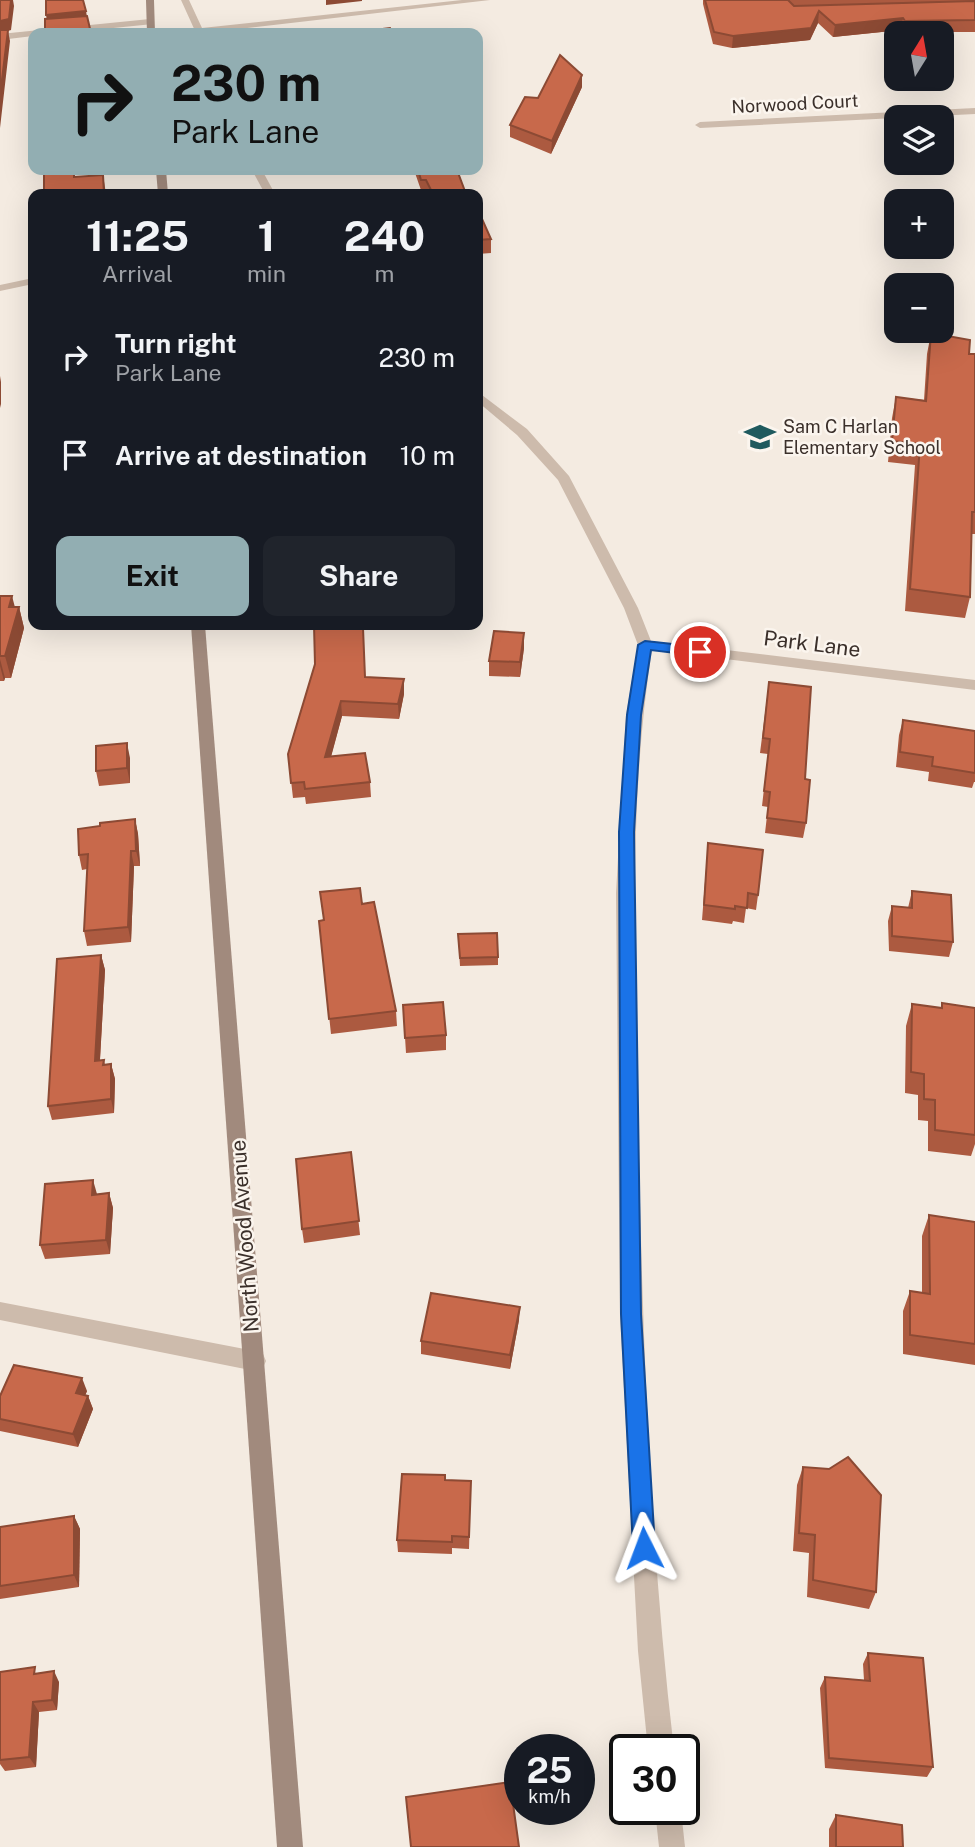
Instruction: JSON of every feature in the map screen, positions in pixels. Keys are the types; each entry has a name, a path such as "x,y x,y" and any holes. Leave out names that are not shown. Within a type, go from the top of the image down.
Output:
{"main road":[{"path":"149,0 151,28"},
{"name":"North Wood Avenue","path":"198,630 290,1847"}],"street":[{"path":"185,0 198,28"},
{"path":"236,28 486,0"},
{"path":"90,28 150,22"},
{"path":"0,37 28,34"},
{"name":"Norwood Court","path":"701,125 975,111"},
{"path":"0,288 28,282"},
{"path":"483,400 522,432 564,480 631,608 645,645 634,715 626,832 631,1287 650,1651 659,1734"},
{"name":"Park Lane","path":"645,645 975,685"},
{"path":"0,1311 255,1361"},
{"path":"670,1825 672,1847"}],"building":[{"path":"0,0 11,0 9,19 0,21"},
{"path":"46,0 83,0 86,11 46,15"},
{"path":"705,0 788,0 794,6 975,1 975,20 905,21 903,18 835,25 819,11 811,28 733,36 714,32"},
{"path":"87,16 90,28 45,28 45,19"},
{"path":"0,30 8,30 0,96"},
{"path":"560,55 582,75 552,141 510,125 525,97 538,98"},
{"path":"44,175 103,175 104,189 44,189"},
{"path":"420,175 459,175 464,189 430,189 426,180 421,180"},
{"path":"483,221 491,239 483,240"},
{"path":"954,337 970,340 969,354 975,354 975,512 972,512 970,597 910,589 920,444 892,441 896,397 926,401 930,343 954,343"},
{"path":"0,596 12,596 9,607 19,607 5,656 0,656"},
{"path":"314,630 363,630 365,677 404,679 398,704 341,701 325,757 365,753 370,782 305,789 304,782 291,783 288,754 315,664"},
{"path":"494,631 524,633 520,662 489,661"},
{"path":"769,682 811,687 805,779 810,780 806,823 767,818 770,792 764,791 770,739 763,738"},
{"path":"903,720 975,731 975,773 932,766 933,757 900,752"},
{"path":"127,743 127,768 96,771 96,746"},
{"path":"135,819 136,851 131,851 128,927 84,931 88,854 79,855 78,829 100,826 100,823"},
{"path":"708,843 763,850 758,895 748,893 747,908 704,905"},
{"path":"360,888 362,904 374,902 396,1011 329,1019 319,921 324,920 320,892"},
{"path":"912,891 951,895 953,942 892,936 892,906 912,908"},
{"path":"497,933 498,957 460,958 458,934"},
{"path":"101,955 95,1061 104,1060 103,1065 111,1064 111,1099 48,1106 57,959"},
{"path":"443,1002 446,1035 405,1038 403,1005"},
{"path":"942,1003 975,1008 975,1135 935,1130 935,1100 924,1099 924,1074 911,1072 912,1004 942,1008"},
{"path":"351,1152 359,1221 302,1229 296,1159"},
{"path":"93,1180 92,1195 109,1193 106,1240 40,1245 45,1184"},
{"path":"929,1215 975,1222 975,1344 910,1335 910,1291 930,1294"},
{"path":"431,1293 520,1307 510,1355 421,1341"},
{"path":"14,1365 82,1378 76,1393 88,1396 73,1434 0,1419 0,1396"},
{"path":"848,1457 881,1495 876,1592 813,1580 815,1535 799,1533 803,1467 829,1469"},
{"path":"402,1474 445,1475 445,1480 471,1481 469,1537 452,1536 452,1542 397,1540"},
{"path":"74,1516 74,1575 0,1586 0,1527"},
{"path":"868,1653 923,1658 933,1767 829,1758 825,1677 870,1681"},
{"path":"35,1667 34,1674 54,1671 52,1700 33,1702 29,1757 0,1760 0,1672"},
{"path":"504,1783 504,1825 516,1825 519,1847 411,1847 406,1797"},
{"path":"836,1815 902,1825 903,1847 836,1847"}],"place":[{"name":"Sam C Harlan Elementary School","path":"760,437"}],"route":[{"path":"644,1548 631,1314 626,832 634,715 645,645 700,652"}]}
